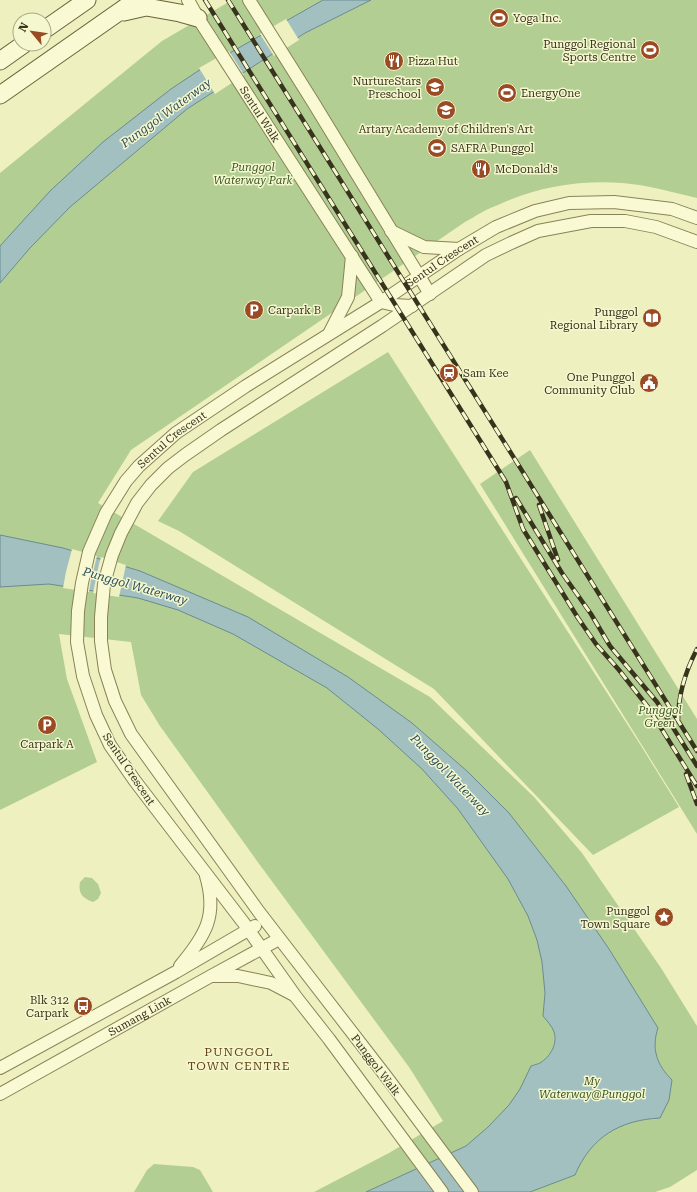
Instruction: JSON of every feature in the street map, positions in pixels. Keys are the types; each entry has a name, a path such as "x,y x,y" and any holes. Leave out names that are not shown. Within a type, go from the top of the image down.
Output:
{"main road":[{"path":"52,24 87,0"},
{"path":"0,95 136,0"},
{"path":"117,14 146,7 198,18"},
{"path":"0,61 13,52"}],"street":[{"name":"Sentul Walk","path":"188,0 271,133 381,302"},
{"path":"249,0 430,294"},
{"name":"Sentul Crescent","path":"262,948 110,745 96,715 83,676 78,642 78,611 89,552 106,512 126,481 139,466 176,433 246,386 381,302 459,249 496,227 535,211 569,204 614,202 672,209 697,218"},
{"name":"Sentul Crescent","path":"279,939 131,734 114,702 105,670 101,641 101,617 104,584 112,555 121,533 137,503 151,485 184,455 412,306 486,255 511,243 538,231 591,221 625,221 656,227 697,242"},
{"path":"391,231 424,247 459,249"},
{"path":"329,334 348,298 352,256"},
{"path":"381,302 394,306 412,306"},
{"path":"176,972 202,938 209,922 211,908 210,890 203,868"},
{"name":"Sumang Link","path":"0,1068 176,972 265,920"},
{"name":"Sumang Link","path":"0,1094 279,939"},
{"name":"Punggol Walk","path":"279,939 388,1079 472,1192"},
{"name":"Punggol Walk","path":"262,948 296,997 329,1039 368,1094 442,1192"},
{"path":"211,976 238,976 271,983 296,997"}],"green space":[{"path":"232,0 697,0 697,198 660,189 631,184 606,182 574,184 543,189 513,199 485,211 465,222 131,450 98,503 430,697 534,797 582,853 661,968 697,1026 697,1170 670,1187 655,1192 314,1192 389,1153 443,1121 409,1067 257,861 160,726 141,695 131,642 59,634 67,679 97,762 0,810 0,173 162,41"},
{"path":"388,352 679,807 593,855 434,689 179,531 158,521 193,472"},
{"name":"Punggol Green","path":"530,450 697,719 697,834 480,484"},
{"path":"85,877 92,878 98,884 101,893 98,899 93,902 86,899 80,892 80,882"},
{"path":"154,1164 193,1167 200,1170 213,1192 134,1192 147,1170"}],"water":[{"name":"Punggol Waterway","path":"323,0 371,0 305,33 187,109 70,207 30,248 0,283 0,246 50,191 103,142 171,89 198,71"},
{"name":"Punggol Waterway","path":"0,535 63,548 140,571 248,617 348,677 412,723 468,772 509,813 566,886 609,949 658,1028 655,1050 662,1068 672,1080 669,1100 660,1118 632,1122 608,1133 589,1150 575,1175 530,1192 366,1192 466,1146 488,1127 509,1105 520,1089 531,1066 544,1060 550,1054 554,1046 554,1032 543,1016 545,993 542,962 537,940 528,916 508,879 458,809 422,769 378,729 327,688 233,634 178,610 138,598 49,584 0,587"}],"pier":[{"path":"286,19 299,40 274,56 260,34"},
{"path":"229,51 244,75 215,94 199,68"},
{"path":"72,549 97,556 89,592 63,588"},
{"path":"101,557 126,565 119,597 93,593"}],"railway":[{"path":"205,0 506,482 523,529 578,618 596,644 648,707 697,786"},
{"path":"228,0 697,751"},
{"path":"516,498 562,573 591,614 610,646 657,702 697,766"},
{"path":"539,505 558,560"},
{"path":"678,721 679,702 683,684 697,649"},
{"path":"686,774 697,804"}],"place":[{"name":"Yoga Inc.","path":"499,18"},
{"name":"Punggol Regional Sports Centre","path":"650,50"},
{"name":"Pizza Hut","path":"394,61"},
{"name":"NurtureStars Preschool","path":"435,87"},
{"name":"EnergyOne","path":"507,93"},
{"name":"Artary Academy of Children's Art","path":"446,110"},
{"name":"SAFRA Punggol","path":"437,148"},
{"name":"McDonald's","path":"481,169"},
{"name":"Carpark B","path":"254,310"},
{"name":"Punggol Regional Library","path":"652,318"},
{"name":"Sam Kee","path":"449,373"},
{"name":"One Punggol Community Club","path":"649,383"},
{"name":"Carpark A","path":"47,725"},
{"name":"Punggol Town Square","path":"664,917"},
{"name":"Blk 312 Carpark","path":"83,1006"}],"district":[{"name":"PUNGGOL TOWN CENTRE","path":"239,1059"}],"park label":[{"name":"Punggol Waterway Park","path":"253,173"},
{"name":"My Waterway@Punggol","path":"592,1087"}]}
